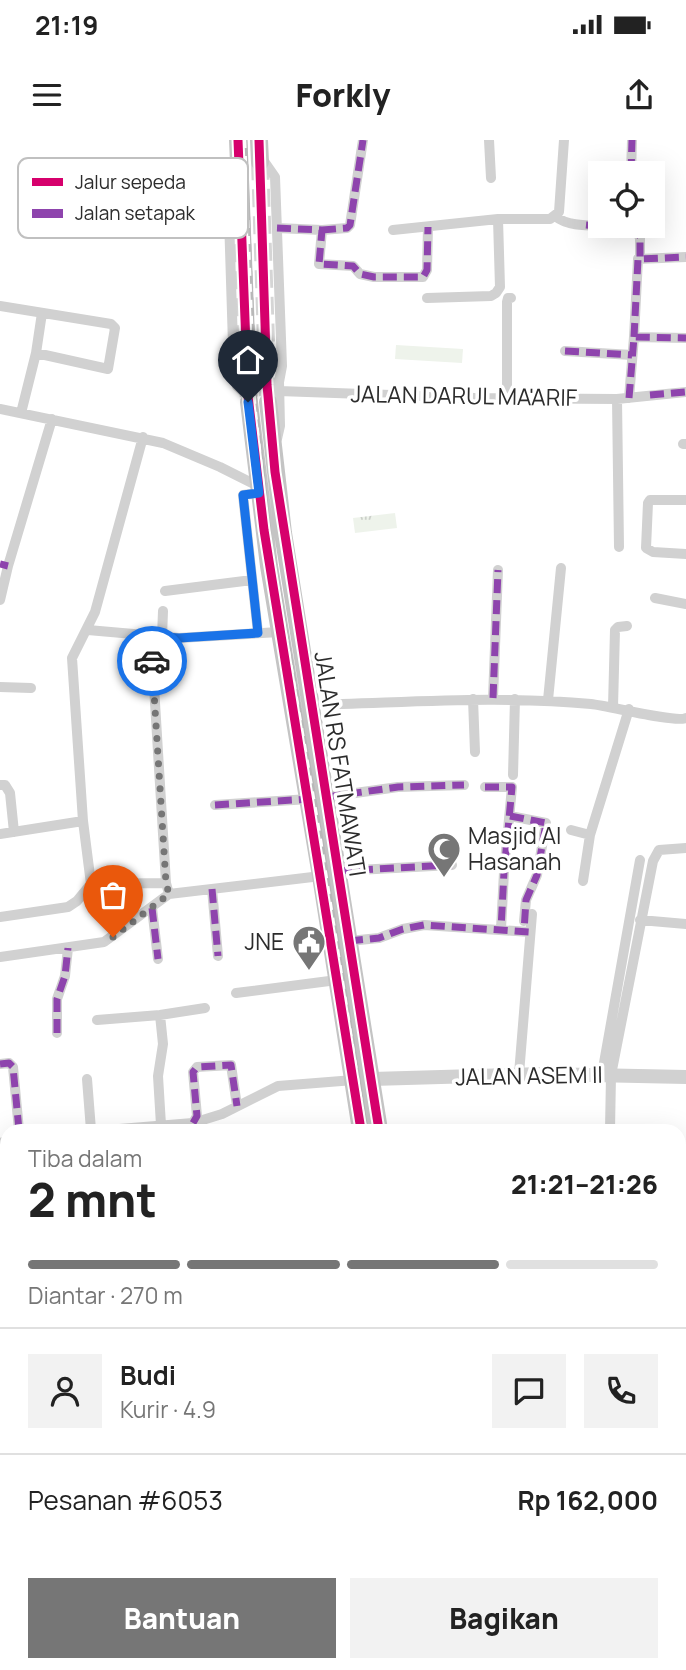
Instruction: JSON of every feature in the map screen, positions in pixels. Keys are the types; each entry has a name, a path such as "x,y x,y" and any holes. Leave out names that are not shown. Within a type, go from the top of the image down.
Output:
{"main road":[{"name":"JALAN RS FATMAWATI","path":"273,396 274,454 283,533 311,705 316,790"},
{"name":"JALAN RS FATMAWATI","path":"248,399 279,632 316,790 330,873 337,980 377,1124"},
{"name":"JALAN RS FATMAWATI","path":"330,873 349,941 363,1079 361,1124"}],"street":[{"path":"277,228 322,230 347,228 351,225 363,140"},
{"path":"489,140 491,178"},
{"path":"393,230 498,219 550,219 559,212 564,140"},
{"path":"631,161 632,140"},
{"name":"JALAN RS FATMAWATI","path":"259,152 275,177 282,366 273,396"},
{"path":"555,216 562,221 630,229 639,236 641,258"},
{"path":"426,298 491,296 496,293 500,287 498,219"},
{"path":"322,230 319,264 353,266 360,274 374,277 423,277 427,270 428,228"},
{"name":"JALAN RS FATMAWATI","path":"230,238 234,376 237,386 248,399"},
{"path":"619,547 623,399 635,337 637,262 641,258 686,257"},
{"path":"507,398 507,302 508,298 511,298"},
{"path":"0,306 111,324 116,332 108,369 36,354"},
{"path":"21,413 36,354 42,313"},
{"path":"635,337 686,338"},
{"path":"565,351 632,355"},
{"name":"JALAN DARUL MA'ARIF","path":"273,396 623,399 686,392"},
{"path":"0,410 143,438 178,448 259,489"},
{"path":"0,600 4,565 52,419"},
{"path":"0,917 68,907 77,901 91,884 83,821 72,658 74,650 88,630 102,590 143,438"},
{"path":"258,633 243,495 259,489"},
{"path":"686,500 650,500 646,548 653,552 686,554"},
{"path":"548,700 561,568"},
{"path":"493,698 498,570"},
{"path":"165,591 252,580"},
{"path":"655,598 686,604"},
{"path":"0,957 104,942 152,908 168,888 156,637 163,611"},
{"path":"613,707 615,630 627,626"},
{"path":"88,630 156,637 279,632"},
{"path":"0,687 31,688"},
{"path":"311,705 493,698 548,700 629,709 675,720 686,718"},
{"path":"473,699 475,752"},
{"path":"513,775 515,699"},
{"path":"583,881 590,835 629,709"},
{"path":"0,785 5,785 10,793 13,832"},
{"path":"215,805 316,790 464,785"},
{"path":"485,787 512,787 501,929"},
{"path":"510,816 546,823 537,875 526,900 527,931 519,1074"},
{"path":"0,834 83,821"},
{"path":"571,830 590,835"},
{"path":"606,1074 656,854 666,848 686,848"},
{"path":"610,1124 606,1074 640,860"},
{"path":"91,884 212,889 330,873 452,865"},
{"path":"212,889 218,956"},
{"path":"152,908 158,959"},
{"path":"527,931 532,914"},
{"path":"640,920 686,924"},
{"path":"349,941 379,938 402,929 424,925 527,931"},
{"path":"57,1033 56,1002 65,976 68,948"},
{"path":"236,993 337,980"},
{"path":"97,1020 205,1008"},
{"path":"160,1015 163,1045 158,1076 161,1124"},
{"path":"0,1064 9,1063 13,1067 18,1124"},
{"path":"194,1124 197,1116 193,1072 197,1067 230,1065 237,1106"},
{"name":"JALAN ASEM II","path":"363,1079 519,1074 686,1077"},
{"path":"87,1079 91,1124"},
{"path":"200,1124 278,1086 363,1079"}],"green space":[{"path":"396,345 463,349 462,363 395,359"},
{"path":"395,513 397,528 355,533 353,518"}],"tunnel":[{"path":"260,162 268,402"},
{"path":"242,238 249,402"}],"railway":[{"path":"245,140 246,158"},
{"path":"248,219 255,404 269,534 320,834 365,1124"}],"marked path":[{"path":"322,230 347,228 350,225 363,140"},
{"path":"631,161 632,140"},
{"path":"586,225 630,229 640,236 640,258"},
{"path":"277,228 322,230 319,264 353,266 360,274 374,277 423,277 427,270 428,227"},
{"path":"634,337 638,259 686,257"},
{"path":"629,398 634,337 686,338"},
{"path":"565,351 632,355"},
{"path":"650,395 686,392"},
{"path":"0,564 8,566"},
{"path":"493,698 498,570"},
{"path":"327,797 398,787 464,785"},
{"path":"485,787 512,787 501,929"},
{"path":"215,805 309,799"},
{"path":"510,816 546,823 537,875 526,900 524,931"},
{"path":"338,871 452,865"},
{"path":"212,889 218,956"},
{"path":"152,908 158,959"},
{"path":"349,941 379,938 424,925 530,932"},
{"path":"57,1033 57,999 65,976 68,948"},
{"path":"0,1064 9,1063 13,1067 18,1124"},
{"path":"193,1123 197,1116 193,1072 197,1067 231,1065 237,1106"}],"cycle path":[{"path":"238,140 239,158"},
{"path":"259,140 267,385 275,472 378,1124"},
{"path":"242,238 248,396 264,530 360,1124"}],"way so far":[{"path":"113,937 169,894 166,883 152,661"}],"place":[{"name":"Masjid Al Hasanah","path":"444,879"},
{"name":"JNE","path":"309,972"}],"route":[{"path":"152,661 151,636 179,638 258,633 243,495 259,493 248,402"}]}
